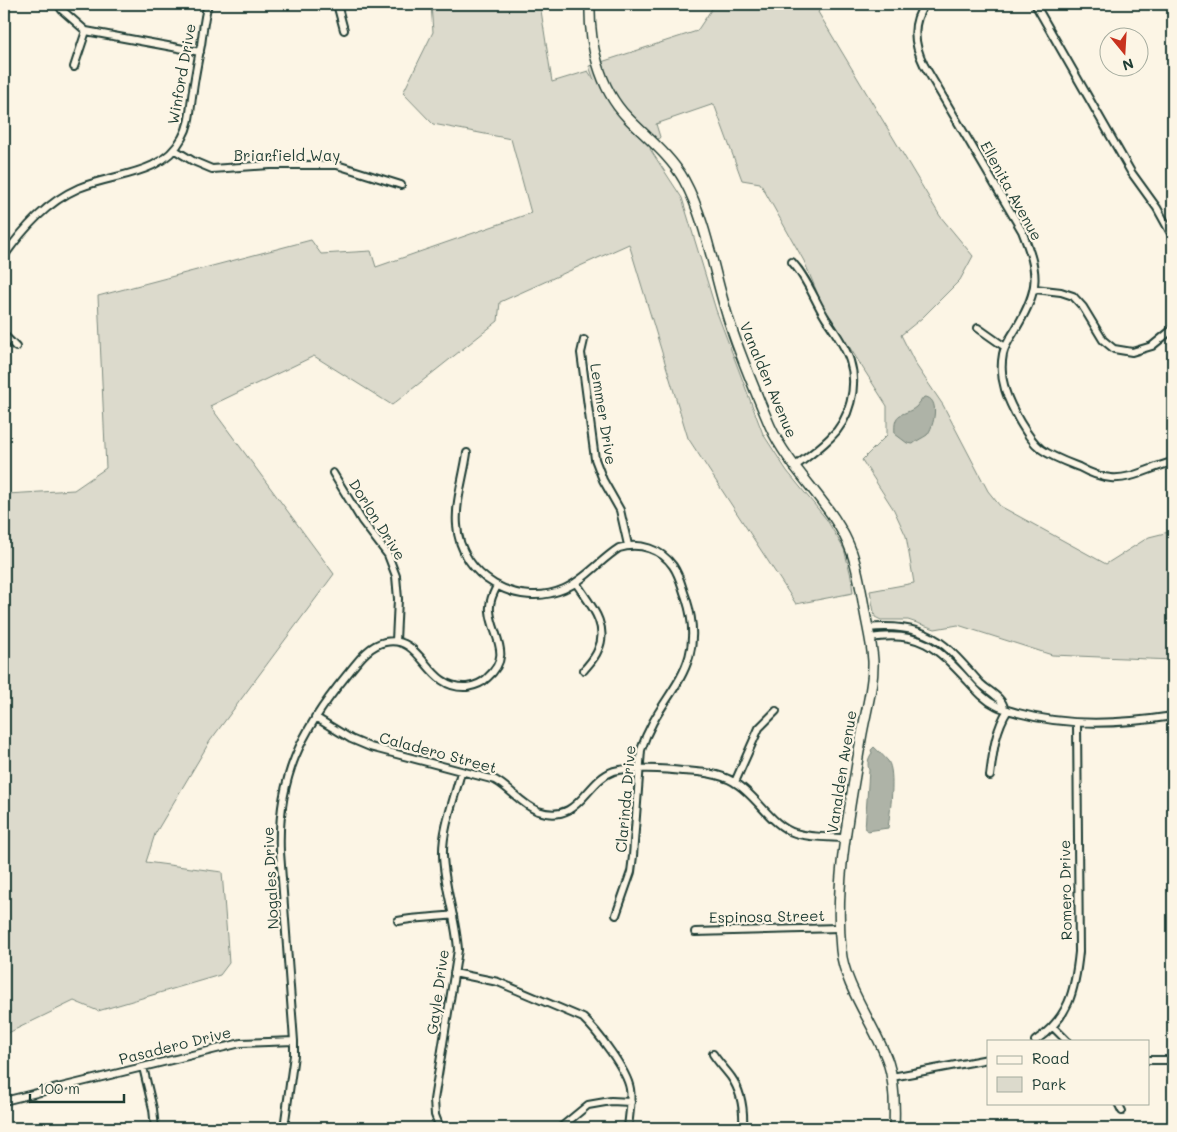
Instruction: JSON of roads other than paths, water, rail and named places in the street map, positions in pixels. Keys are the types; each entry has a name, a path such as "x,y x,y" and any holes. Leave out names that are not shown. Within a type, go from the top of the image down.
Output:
{"main road":[{"name":"Vanalden Avenue","path":"590,4 594,47 602,77 609,92 624,114 671,161 694,200 730,326 769,424 779,445 794,467 838,523 851,550 860,583 870,638 872,672 840,874 839,928 841,955 844,966 882,1048 892,1077 894,1128"}],"street":[{"path":"58,4 86,32 200,52"},
{"name":"Winford Drive","path":"4,256 34,218 63,197 79,188 146,169 157,164 175,150 187,127 208,4"},
{"path":"337,4 344,30"},
{"name":"Ellenita Avenue","path":"925,4 915,26 918,53 1022,231 1034,266 1035,289 1005,347 1003,356 1003,386 1010,406 1028,435 1040,448 1060,460 1092,473 1111,478 1129,476 1173,462"},
{"path":"1035,4 1131,172 1157,208 1173,237"},
{"path":"74,66 86,32"},
{"name":"Briarfield Way","path":"175,150 193,161 212,169 270,165 337,165 401,185"},
{"path":"792,262 804,276 819,307 844,348 852,374 852,396 840,426 830,438 794,467"},
{"path":"1035,289 1061,292 1073,296 1083,307 1103,340 1114,349 1132,352 1152,346 1173,329"},
{"path":"978,328 1005,347"},
{"path":"4,335 16,347"},
{"name":"Lemmer Drive","path":"584,340 582,353 595,459 603,480 620,510 628,545"},
{"path":"467,453 456,514 460,542 471,563 481,575 497,586 522,595 545,594 563,590 576,583 611,553 628,545"},
{"name":"Dorlon Drive","path":"333,473 362,520 388,555 396,576 398,599 396,641"},
{"name":"Clarinda Drive","path":"616,915 631,872 641,750 645,737 684,674 692,638 691,620 677,572 669,560 656,550 640,545 628,545"},
{"path":"576,583 602,627 599,650 584,670"},
{"path":"396,641 412,648 438,678 448,684 459,687 479,683 491,674 498,662 499,641 490,611 491,599 497,586"},
{"path":"868,628 898,627 919,632 939,642 952,652 982,685 1000,700 1006,709"},
{"path":"870,638 892,635 907,636 920,640 947,658 981,695 999,708 1040,718 1077,723 1136,722 1173,716"},
{"name":"Nogales Drive","path":"284,1128 294,1040 280,852 280,825 284,790 300,744 323,704 363,654 384,642 396,641"},
{"path":"990,776 997,736 1006,709"},
{"path":"735,782 759,728 776,712"},
{"name":"Caladero Street","path":"315,717 351,739 370,747 495,780 505,785 529,806 538,811 549,813 562,812 574,807 601,778 612,771 624,768 681,770 714,774 735,782 788,829 804,834 845,838"},
{"name":"Romero Drive","path":"1036,1040 1053,1027 1067,1006 1076,982 1079,952 1077,723"},
{"name":"Gayle Drive","path":"440,1128 435,1115 434,1100 458,950 444,866 444,841 461,772"},
{"path":"398,921 453,915"},
{"name":"Espinosa Street","path":"694,932 839,928"},
{"path":"454,973 498,982 583,1018 594,1028 625,1074 630,1087 631,1102 628,1128"},
{"path":"1053,1027 1065,1040"},
{"name":"Pasadero Drive","path":"4,1101 241,1043 294,1040"},
{"path":"713,1054 720,1066 730,1076 736,1088 741,1105 743,1128"},
{"path":"892,1077 987,1059"},
{"path":"1150,1060 1173,1060"},
{"path":"143,1067 153,1109 155,1128"},
{"path":"560,1128 588,1105 611,1101 631,1102"},
{"path":"1118,1104 1122,1111"}]}
